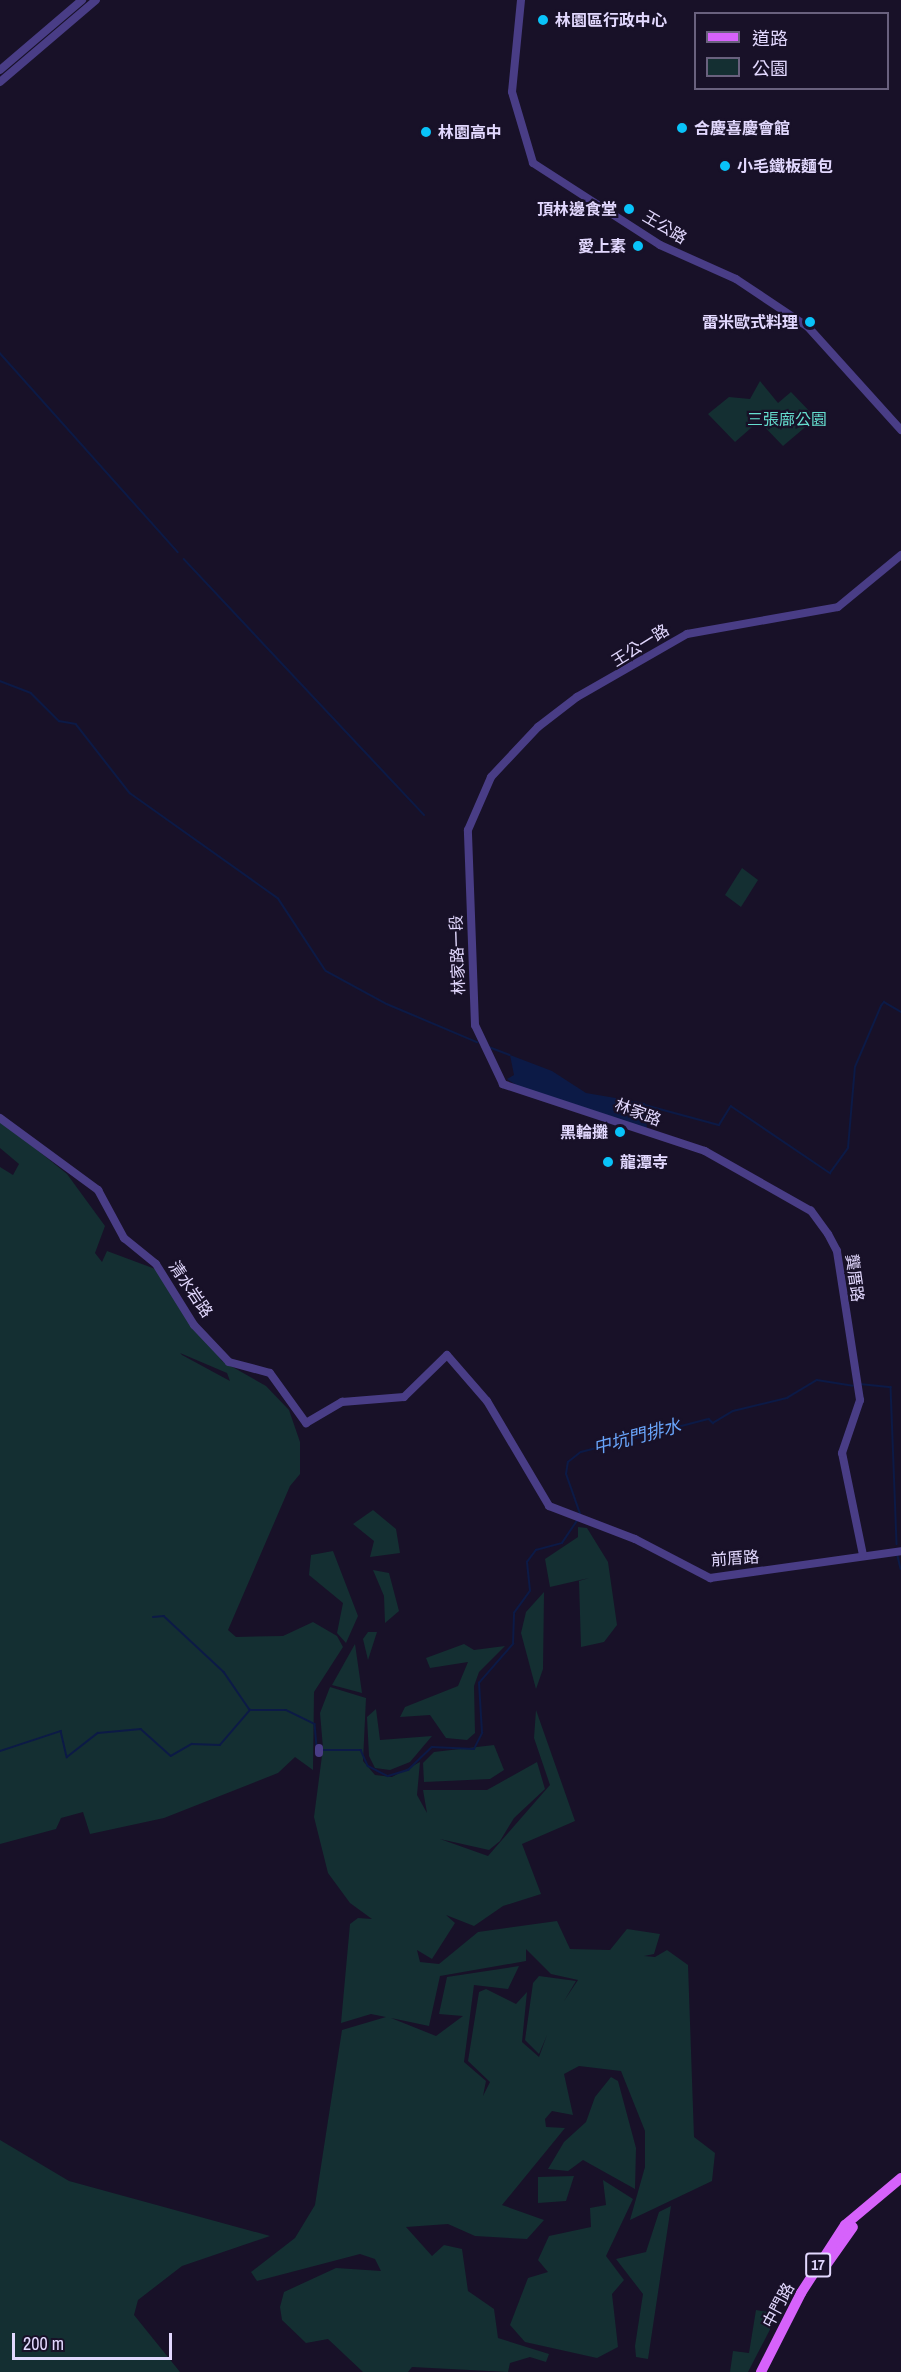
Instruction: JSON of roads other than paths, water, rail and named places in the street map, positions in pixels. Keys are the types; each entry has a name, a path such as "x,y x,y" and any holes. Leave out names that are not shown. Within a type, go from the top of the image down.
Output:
{"main road":[{"name":"中門路","path":"761,2372 832,2243 901,2178"},
{"name":"中門路","path":"769,2372 821,2273 853,2226 901,2187"}],"street":[{"path":"0,70 82,0"},
{"path":"0,82 96,0"},
{"name":"王公路","path":"521,0 512,92 533,163 660,245 736,279 808,327 901,430"},
{"name":"王公一路","path":"470,818 491,777 519,745 587,692 687,634 838,608 901,555"},
{"name":"林家路一段","path":"470,818 474,1025 503,1084"},
{"name":"林家路","path":"503,1084 705,1151 758,1179"},
{"name":"清水岩路","path":"0,1118 98,1190 124,1238 156,1264 195,1325 229,1362 270,1373 306,1423 342,1402 404,1397 447,1355"},
{"name":"龔厝路","path":"758,1179 811,1211 837,1251 859,1406 842,1453 863,1555"},
{"name":"前厝路","path":"447,1355 487,1401 542,1498 710,1578 901,1551"}],"water":[{"path":"510,1055 552,1071 586,1093 645,1103 647,1129 518,1086 507,1079 514,1075"}],"waterway":[{"path":"0,353 178,552"},
{"path":"184,559 424,815"},
{"path":"0,681 31,693 59,721 76,724 130,793 278,898 326,971 387,1004 477,1042"},
{"path":"645,1105 719,1125 731,1106 830,1173 848,1148 855,1067 881,1006 884,1002 901,1012"},
{"path":"489,1047 510,1055"},
{"name":"中坑門排水","path":"580,1514 566,1474 568,1462 581,1452 709,1419 713,1423 733,1411 787,1398 817,1380 853,1386"},
{"name":"中坑門排水","path":"860,1384 891,1387 897,1544"},
{"name":"中坑門排水","path":"323,1750 361,1750 368,1766 388,1776 408,1770 432,1747 474,1749 482,1733 479,1683 513,1644 514,1613 530,1591 527,1562 536,1550 562,1543 577,1521"},
{"name":"中坑門排水","path":"898,1556 901,1569"},
{"path":"153,1617 164,1616 224,1672 250,1710"},
{"name":"中坑門排水","path":"0,1751 61,1731 67,1757 98,1733 141,1729 171,1756 192,1744 220,1745 250,1710 286,1710 315,1724 317,1745"}],"place":[{"name":"林園區行政中心","path":"543,20"},
{"name":"合慶喜慶會館","path":"682,128"},
{"name":"林園高中","path":"426,132"},
{"name":"小毛鐵板麵包","path":"725,166"},
{"name":"頂林邊食堂","path":"629,209"},
{"name":"愛上素","path":"638,246"},
{"name":"雷米歐式料理","path":"810,322"},
{"name":"黑輪攤","path":"620,1132"},
{"name":"龍潭寺","path":"608,1162"}],"park label":[{"name":"三張廍公園","path":"787,419"}]}
